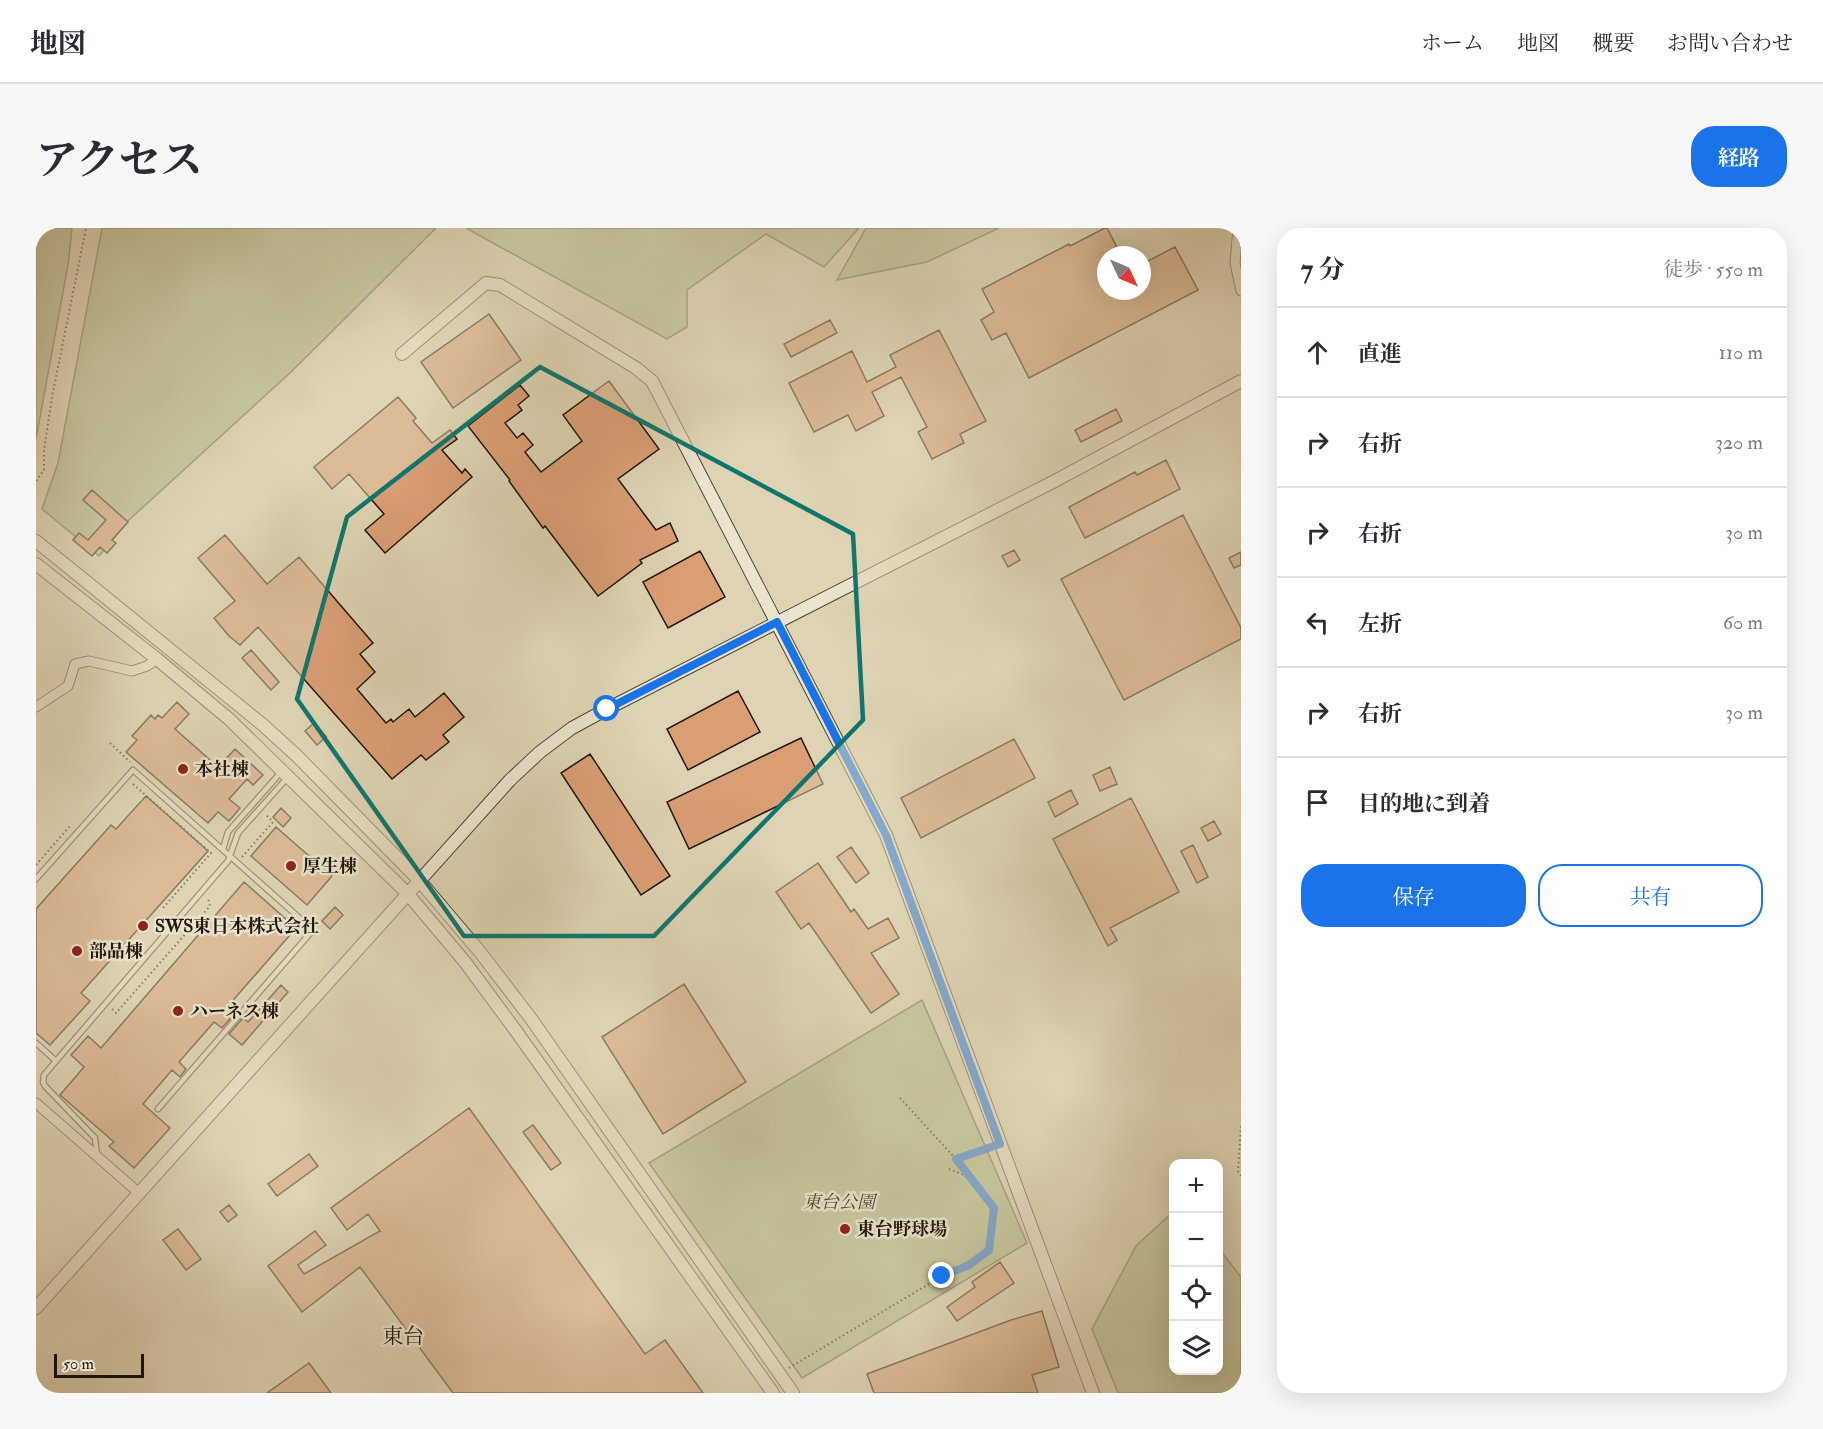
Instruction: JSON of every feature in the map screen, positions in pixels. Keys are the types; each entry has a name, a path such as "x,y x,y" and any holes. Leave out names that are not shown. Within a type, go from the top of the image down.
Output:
{"street":[{"path":"1238,228 1235,262 1241,291"},
{"path":"402,354 486,283 500,285 636,368 652,381 886,835 1092,1393"},
{"path":"36,1308 407,893 510,780 540,752 572,728 1051,483 1241,381"},
{"path":"36,541 263,725 297,756 419,880 480,952 532,1020 793,1393"},
{"path":"36,564 229,719 407,893 465,962 516,1031 773,1393"},
{"path":"36,707 68,686 75,664 89,661 132,671 147,666 157,659"},
{"path":"36,1103 139,1193"}],"lane":[{"path":"36,879 133,770 313,930 158,1109"},
{"path":"223,849 228,832 285,774"},
{"path":"97,1158 95,1138 43,1083 44,1076 231,856 238,833 285,774"},
{"path":"36,1043 56,1061"}],"path":[{"path":"36,481 44,470 44,450 52,397 86,228"},
{"path":"128,788 132,783 212,853 163,908"},
{"path":"242,856 273,822 264,814"},
{"path":"246,841 251,846"},
{"path":"109,1007 116,1013 210,906 208,896"},
{"path":"792,1366 942,1276 975,1262 989,1250 994,1208 956,1159 900,1098"},
{"path":"1241,1126 1238,1171 1241,1176"},
{"path":"956,1159 1000,1144"},
{"path":"949,1169 972,1178"}],"highlighted area":[{"path":"540,367 853,534 863,720 654,936 464,936 297,699 347,517"}],"green space":[{"path":"36,228 72,228 68,265 36,439"},
{"path":"102,228 436,228 291,372 130,519 99,556 42,509 58,463"},
{"path":"466,228 859,228 824,267 766,234 687,290 687,327 667,339"},
{"path":"866,228 999,228 927,262 837,280"},
{"name":"東台公園","path":"922,1000 1027,1243 802,1378 649,1163"},
{"path":"1169,1216 1169,1375 1223,1375 1223,1254 1241,1277 1241,1393 1118,1393 1092,1329 1136,1246"}],"building":[{"path":"1107,228 1116,246 1097,246 1097,300 1151,300 1151,259 1175,247 1198,290 1029,378 1006,333 992,340 981,320 994,312 982,289 1069,244 1070,246"},
{"path":"489,314 521,360 453,408 421,362"},
{"path":"830,320 837,333 791,357 784,344"},
{"path":"939,330 986,421 960,434 964,443 932,459 918,432 927,427 901,377 872,392 884,416 856,431 848,415 814,432 789,383 852,351 867,382 896,367 890,355"},
{"path":"609,381 659,449 618,479 656,530 670,523 678,541 640,560 642,563 598,596 545,526 543,528 510,480 468,426 520,385 529,396 518,405 522,410 505,423 517,438 523,433 533,445 525,452 541,472 582,441 563,415"},
{"path":"398,397 416,418 413,421 432,443 450,430 457,439 442,450 462,473 465,469 472,477 385,553 365,530 384,514 349,474 332,489 314,467"},
{"path":"1116,409 1122,421 1081,442 1075,430"},
{"path":"1166,460 1180,489 1085,538 1069,507 1135,472 1137,475"},
{"path":"92,490 128,522 112,540 116,543 107,553 100,547 92,556 73,540 79,533 88,540 106,520 83,500"},
{"path":"1183,515 1241,628 1241,639 1124,700 1061,579"},
{"path":"225,535 267,584 299,557 373,643 360,654 375,672 357,689 386,723 391,719 393,722 409,709 415,717 444,693 464,717 443,735 449,742 426,760 421,755 392,779 258,627 240,645 229,636 214,618 235,601 198,558"},
{"path":"1014,550 1020,560 1008,567 1002,556"},
{"path":"700,551 725,597 668,628 643,582"},
{"path":"1241,552 1241,565 1234,568 1229,558"},
{"path":"251,650 279,682 271,690 242,658"},
{"path":"738,691 760,732 688,770 667,729"},
{"name":"本社棟","path":"177,702 189,714 175,729 218,767 235,749 263,775 253,785 247,779 229,799 240,808 229,821 218,812 208,823 126,752 137,740 132,736 151,715 155,719 158,715 162,718"},
{"path":"314,723 326,737 317,745 305,731"},
{"path":"801,738 823,784 689,849 667,802"},
{"path":"1014,739 1035,778 921,838 901,798"},
{"path":"590,754 670,876 641,895 561,773"},
{"path":"1110,767 1117,784 1100,791 1093,775"},
{"path":"1071,790 1078,804 1055,817 1048,802"},
{"name":"部品棟","path":"146,796 208,851 81,993 90,1001 50,1045 36,1033 36,909 111,825 116,829"},
{"path":"1131,798 1179,892 1110,928 1117,940 1108,946 1053,839"},
{"path":"281,808 291,818 283,827 273,817"},
{"path":"1214,821 1221,834 1208,841 1201,828"},
{"name":"厚生棟","path":"276,827 332,876 307,905 251,856"},
{"path":"1193,845 1208,877 1197,883 1181,851"},
{"path":"851,847 869,873 856,883 837,857"},
{"path":"818,863 851,912 854,909 868,929 888,918 899,938 871,953 899,994 871,1013 809,923 801,929 776,892"},
{"name":"ハーネス棟","path":"244,882 296,928 229,1005 236,1012 222,1028 214,1022 179,1062 186,1069 180,1077 172,1070 143,1104 170,1128 134,1168 109,1146 114,1142 60,1095 84,1067 71,1055 88,1036 101,1048"},
{"path":"335,907 343,915 330,929 322,921"},
{"path":"684,984 746,1082 663,1134 602,1037"},
{"path":"281,985 288,992 242,1045 229,1034 243,1018 248,1022"},
{"path":"469,1108 645,1354 665,1340 703,1393 453,1393 360,1267 302,1312 268,1266 315,1231 326,1245 298,1265 304,1274 380,1231 368,1214 347,1230 331,1208"},
{"path":"533,1125 561,1163 551,1170 523,1132"},
{"path":"309,1154 318,1166 277,1196 268,1184"},
{"path":"229,1205 237,1215 228,1222 220,1212"},
{"path":"178,1229 201,1259 186,1270 163,1240"},
{"path":"1000,1262 1014,1283 957,1321 947,1307 975,1287 972,1282"},
{"path":"1042,1311 1059,1367 1032,1375 1038,1393 874,1393 867,1374 1011,1320"},
{"path":"309,1363 331,1393 267,1393"}],"place":[{"name":"本社棟","path":"183,769"},
{"name":"厚生棟","path":"291,866"},
{"name":"SWS東日本株式会社","path":"143,926"},
{"name":"部品棟","path":"77,951"},
{"name":"ハーネス棟","path":"178,1011"},
{"name":"東台野球場","path":"845,1229"}],"district":[{"name":"東台","path":"403,1336"}],"route":[{"path":"607,709 777,622 886,835 1000,1144 956,1159 994,1208 989,1250 969,1265 942,1276"}]}
